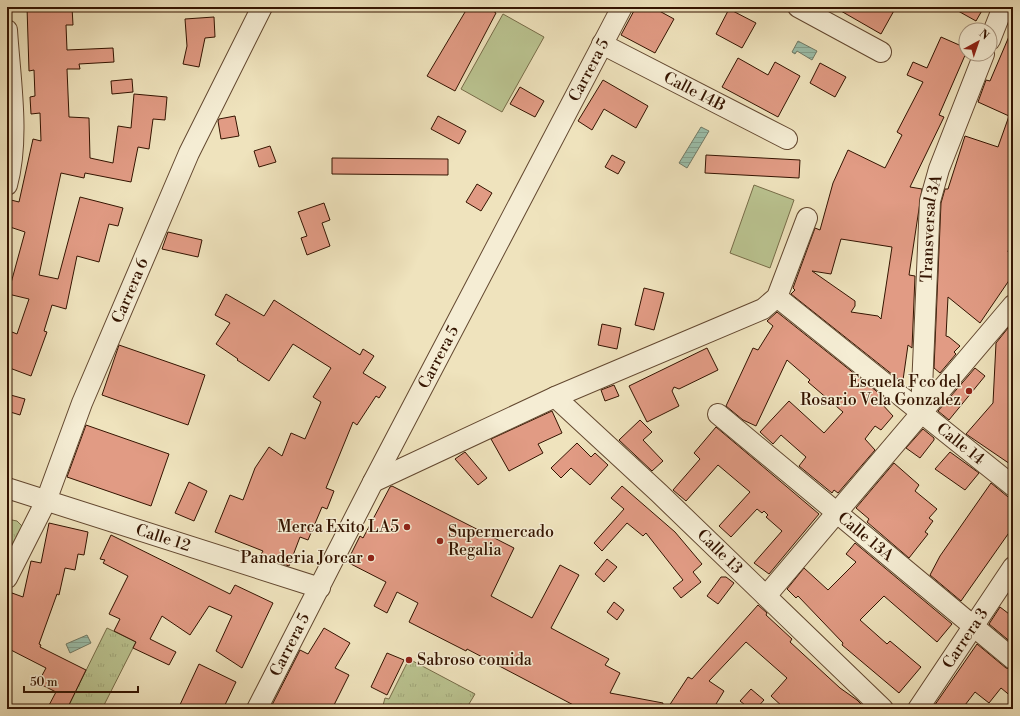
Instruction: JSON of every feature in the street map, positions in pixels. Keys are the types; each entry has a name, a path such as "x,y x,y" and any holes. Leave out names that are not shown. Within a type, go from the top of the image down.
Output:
{"street":[{"name":"Carrera 6","path":"7,578 46,501 82,403 189,153 262,7"},
{"name":"Carrera 5","path":"257,709 320,588 372,482 622,7"},
{"path":"798,7 881,52"},
{"path":"997,22 1003,7"},
{"path":"7,30 12,148 7,185"},
{"name":"Calle 14B","path":"602,44 786,139"},
{"name":"Transversal 3A","path":"921,412 930,201 939,169 981,62"},
{"path":"372,482 555,397 762,309 777,297 808,218"},
{"name":"Calle 14","path":"777,297 1013,486"},
{"path":"766,596 1013,305"},
{"name":"Calle 13","path":"555,397 664,498 883,709"},
{"name":"Calle 13A","path":"718,414 1013,659"},
{"name":"Calle 12","path":"9,494 46,501 320,588"},
{"name":"Carrera 3","path":"918,709 1013,567"}],"green space":[{"path":"503,14 544,37 502,112 461,89"},
{"path":"754,185 794,200 770,268 730,253"},
{"path":"12,520 17,521 23,527 7,563 7,523"},
{"path":"107,628 136,642 102,709 67,709"},
{"path":"409,659 475,694 466,709 382,709 385,698 389,699"}],"shaded area":[{"path":"798,41 817,51 812,60 797,51 795,54 792,52"},
{"path":"701,127 709,131 687,168 679,163"},
{"path":"87,635 91,643 70,653 66,644"}],"building":[{"path":"27,7 72,7 73,25 66,25 67,50 113,48 114,62 79,64 80,69 67,69 69,117 89,118 90,158 113,163 118,126 131,128 134,94 167,97 165,120 153,119 149,149 138,147 131,182 85,173 84,178 61,173 39,275 58,279 80,197 123,208 118,226 109,224 99,262 77,256 66,309 52,305 44,331 47,332 31,376 7,367 7,330 17,334 29,299 8,294 25,232 7,226 7,199 19,202 33,139 41,141 40,113 31,114 30,97 35,96 34,70 29,71"},
{"path":"468,7 487,7 496,13 455,91 427,76"},
{"path":"636,7 652,7 674,19 655,53 621,35"},
{"path":"834,7 896,7 881,34"},
{"path":"951,7 984,7 976,21"},
{"path":"729,9 756,23 742,48 716,34"},
{"path":"214,17 215,37 205,38 199,67 183,64 187,46 185,19"},
{"path":"1013,27 1013,230 1008,252 1013,253 1013,256 1010,279 980,323 948,297 946,336 960,346 954,352 956,354 940,373 934,368 941,203 945,189 948,189 965,136 998,147 1009,116 978,102 986,80 990,81"},
{"path":"941,37 958,44 958,62 962,62 939,115 944,117 910,187 922,189 909,275 915,276 912,348 908,345 903,380 898,379 791,294 795,290 793,288 815,228 820,230 833,183 848,150 885,168 902,135 897,132 923,82 907,75 913,62 927,68","holes":["841,239 892,247 881,319 878,316 851,312 855,306 855,301 812,271 831,274"]},
{"path":"738,58 768,75 775,62 800,76 778,117 722,87"},
{"path":"820,63 846,77 835,97 810,83"},
{"path":"132,79 133,92 112,94 111,81"},
{"path":"603,80 648,106 636,128 604,109 592,130 578,121"},
{"path":"520,87 544,101 535,117 510,104"},
{"path":"235,116 239,136 221,139 219,119"},
{"path":"438,116 466,131 459,144 431,129"},
{"path":"270,146 276,162 259,167 254,151"},
{"path":"612,155 625,162 618,174 605,167"},
{"path":"706,155 800,160 799,178 705,173"},
{"path":"332,158 448,159 448,175 332,174"},
{"path":"477,184 492,193 481,211 466,202"},
{"path":"324,203 330,220 322,223 330,246 307,255 301,238 307,236 298,212"},
{"path":"168,232 202,240 198,257 162,249"},
{"path":"644,288 664,293 654,330 635,325"},
{"path":"226,294 264,316 274,300 360,355 363,349 374,356 363,373 386,387 379,398 376,396 357,425 353,422 326,488 334,491 327,509 322,507 308,540 300,537 289,566 260,556 263,551 215,532 230,495 243,500 255,468 269,447 282,456 291,433 305,439 321,402 313,397 331,368 293,344 269,381 237,360 238,359 216,344 230,323 215,315"},
{"path":"777,312 885,398 881,403 893,416 881,430 875,426 865,439 875,450 838,493 834,490 832,493 799,466 806,457 781,435 773,444 760,432 789,401 824,433 843,412 808,382 810,380 787,360 756,426 743,420 726,406 753,348 758,350 773,326 767,321"},
{"path":"602,324 621,328 617,349 598,345"},
{"path":"1008,328 1013,329 1013,466 966,434 993,403 996,343"},
{"path":"119,345 205,375 188,425 102,395"},
{"path":"707,348 718,370 679,389 674,387 672,391 679,406 647,422 629,386"},
{"path":"975,368 985,376 949,420 938,411"},
{"path":"614,385 619,396 605,401 601,390"},
{"path":"7,394 25,399 20,415 7,411"},
{"path":"552,411 562,433 538,444 543,453 509,471 491,439"},
{"path":"640,420 652,432 643,440 663,461 652,471 619,440"},
{"path":"86,425 169,454 151,506 67,477"},
{"path":"716,427 819,514 769,574 754,563 782,531 766,517 768,515 764,511 762,513 757,509 731,537 719,526 750,492 718,465 686,501 673,490 700,459 694,453"},
{"path":"923,429 934,438 934,440 920,458 906,448"},
{"path":"577,443 591,457 595,453 608,465 590,485 571,468 561,478 551,468"},
{"path":"465,452 487,478 478,485 455,459"},
{"path":"950,452 979,473 965,490 935,469"},
{"path":"894,463 919,485 915,491 937,509 929,518 933,521 925,532 928,534 909,558 867,522 869,519 856,508"},
{"path":"189,482 207,491 194,521 175,513"},
{"path":"991,483 1013,501 1013,527 961,601 930,575 940,556"},
{"path":"392,486 514,548 491,596 532,618 560,565 579,575 551,628 609,659 605,665 620,673 610,693 663,703 662,709 581,709 467,649 466,651 409,622 418,603 397,592 387,613 374,606 386,582 347,562 360,536 363,538 390,487"},
{"path":"622,486 675,532 702,564 693,572 701,582 681,598 673,588 683,580 646,533 643,536 627,523 602,551 594,543 624,509 611,498"},
{"path":"49,523 88,532 84,555 78,554 75,570 65,568 59,595 57,594 39,644 41,645 40,647 86,670 67,709 47,709 56,692 38,683 46,668 7,648 7,606 12,593 23,597 31,561 41,563"},
{"path":"111,535 230,594 235,585 273,603 242,668 216,651 232,616 209,606 190,635 162,616 150,639 176,652 169,665 133,648 136,642 114,631 120,619 109,614 128,576 103,563 105,560 100,559"},
{"path":"855,543 952,624 937,642 884,596 860,620 887,644 890,641 921,667 899,693 842,645 843,643 798,596 796,598 787,589 804,568 828,590 856,562 846,554"},
{"path":"607,559 617,567 604,582 595,574"},
{"path":"721,577 726,577 734,583 718,604 707,596"},
{"path":"614,602 624,610 617,620 607,612"},
{"path":"758,605 767,613 766,615 792,639 790,642 840,688 857,700 866,709 785,709 771,696 787,678 746,642 709,681 724,691 713,709 667,709 688,677 692,679"},
{"path":"1000,607 1013,617 1013,644 989,624"},
{"path":"324,628 350,643 335,668 349,675 332,709 270,709 300,650 308,654"},
{"path":"977,644 1006,668 1013,670 1013,698 1001,688 989,703 975,692 962,709 932,709"},
{"path":"387,653 404,660 387,695 371,687"},
{"path":"199,664 236,682 223,709 178,709"},
{"path":"751,689 764,700 756,709 750,709 740,701"}],"place":[{"name":"Escuela Fco del Rosario Vela Gonzalez","path":"969,391"},
{"name":"Merca Exito LA5","path":"407,527"},
{"name":"Supermercado Regalia","path":"440,541"},
{"name":"Panaderia Jorcar","path":"371,558"},
{"name":"Sabroso comida","path":"409,660"}]}
